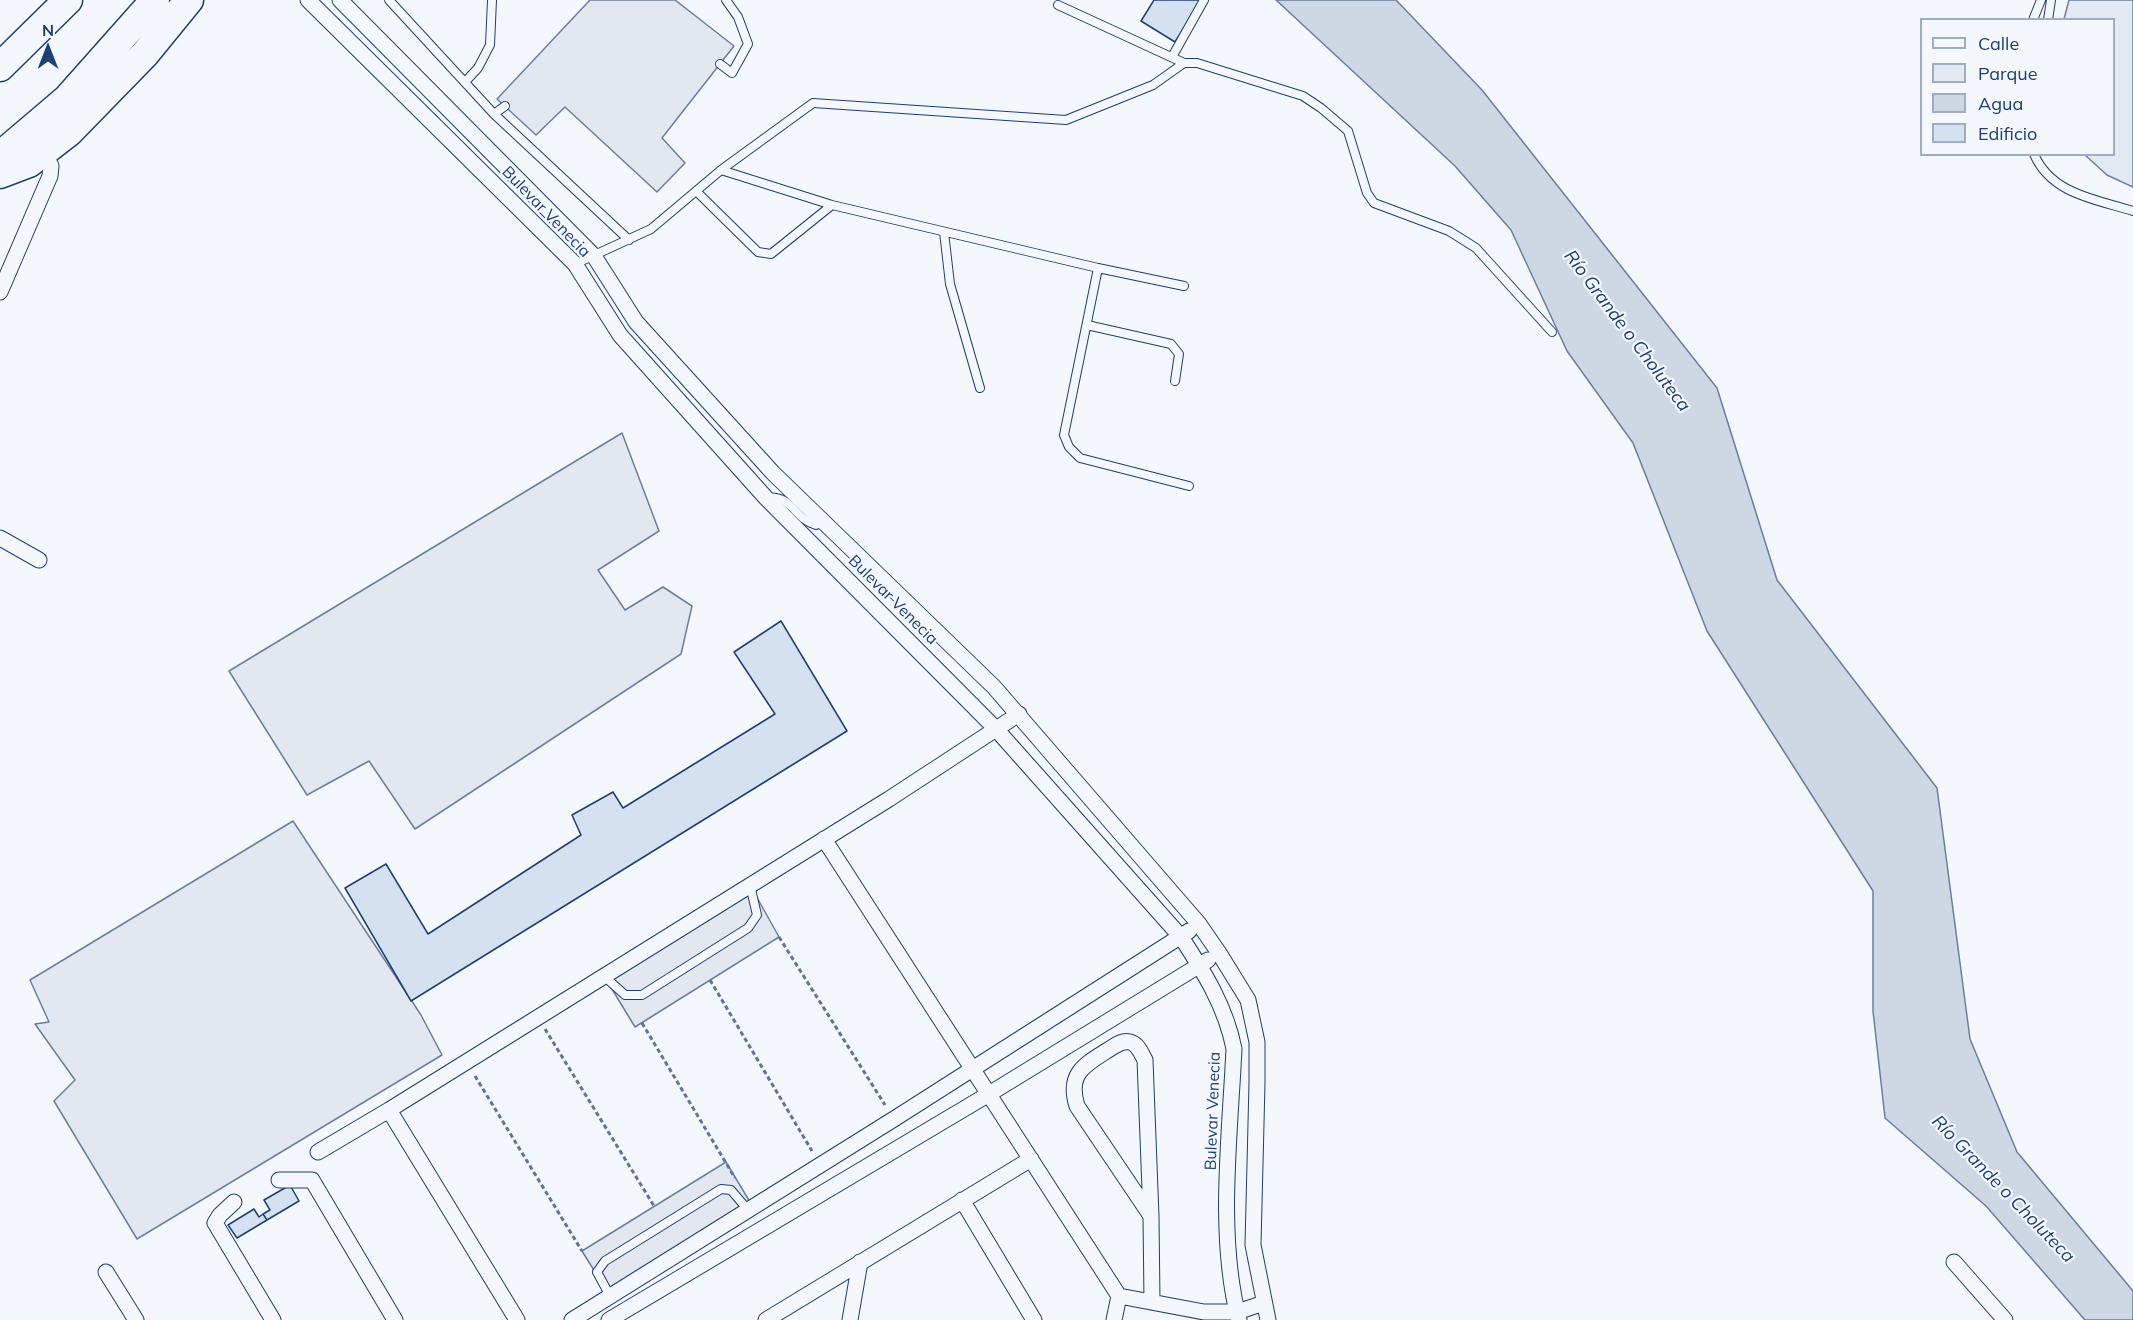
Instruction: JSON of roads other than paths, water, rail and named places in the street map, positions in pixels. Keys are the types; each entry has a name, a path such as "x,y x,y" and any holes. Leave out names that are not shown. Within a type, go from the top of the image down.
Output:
{"highway":[{"path":"0,66 68,0"},
{"path":"0,156 67,99 155,0"},
{"path":"0,174 29,163 69,132 146,54 189,0"}],"street":[{"name":"Bulevar Venecia","path":"308,0 574,264 620,335 766,498 996,729 1181,937 1224,1011 1234,1049 1227,1257 1238,1316"},
{"name":"Bulevar Venecia","path":"340,0 594,256 636,322 773,473 994,687 1199,924 1248,1000 1257,1042 1253,1245 1268,1320"},
{"path":"0,292 50,176 51,166 44,152"},
{"path":"0,538 39,560"},
{"path":"318,1152 824,839 1019,714"},
{"path":"824,839 1119,1296 1114,1320"},
{"path":"572,1320 972,1070 1199,924"},
{"path":"609,1320 989,1094 1219,953"},
{"path":"1151,1216 1077,1106 1073,1092 1081,1067 1121,1042 1132,1042 1139,1048 1145,1060 1151,1216 1152,1302"},
{"path":"389,1110 517,1320"},
{"path":"766,1320 1031,1159"},
{"path":"279,1180 312,1180 395,1320"},
{"path":"962,1200 1034,1320"},
{"path":"234,1202 215,1223 273,1320"},
{"path":"850,1320 860,1262"},
{"path":"1954,1262 2005,1320"},
{"path":"106,1272 136,1320"},
{"path":"1119,1296 1238,1316 1263,1303"}],"lane":[{"path":"389,0 494,114 629,240"},
{"path":"465,82 478,68 490,45 492,0"},
{"path":"720,64 732,73 748,44 738,17 726,0"},
{"path":"1172,57 1204,0"},
{"path":"2034,18 2041,0"},
{"path":"2048,18 2051,0"},
{"path":"1058,5 1184,63 1197,63 1303,96 1348,131 1367,193 1374,203 1449,231 1476,248 1552,332"},
{"path":"574,264 651,229 721,170 813,103 1066,120 1153,85 1184,63"},
{"path":"494,114 505,106"},
{"path":"2035,156 2040,168 2062,189 2133,211"},
{"path":"721,170 832,205 1184,286"},
{"path":"696,190 758,252 771,254 832,205"},
{"path":"944,232 950,284 980,388"},
{"path":"1098,268 1064,435 1069,447 1080,458 1189,486"},
{"path":"1087,325 1171,344 1179,354 1175,381"},
{"path":"766,498 777,496 785,500 807,523 816,525 822,522"},
{"path":"604,976 625,995 642,994 712,951 748,928 757,915 750,885"},
{"path":"610,1296 597,1272 605,1261 638,1239 721,1189 731,1190 750,1209"}],"water":[{"name":"Río Grande o Choluteca","path":"1276,0 1396,0 1482,90 1717,388 1777,580 1937,788 1970,1039 2017,1152 2133,1291 2133,1320 2085,1320 1986,1206 1885,1118 1873,1011 1873,891 1707,631 1633,443 1567,351 1511,230 1455,166"}]}
